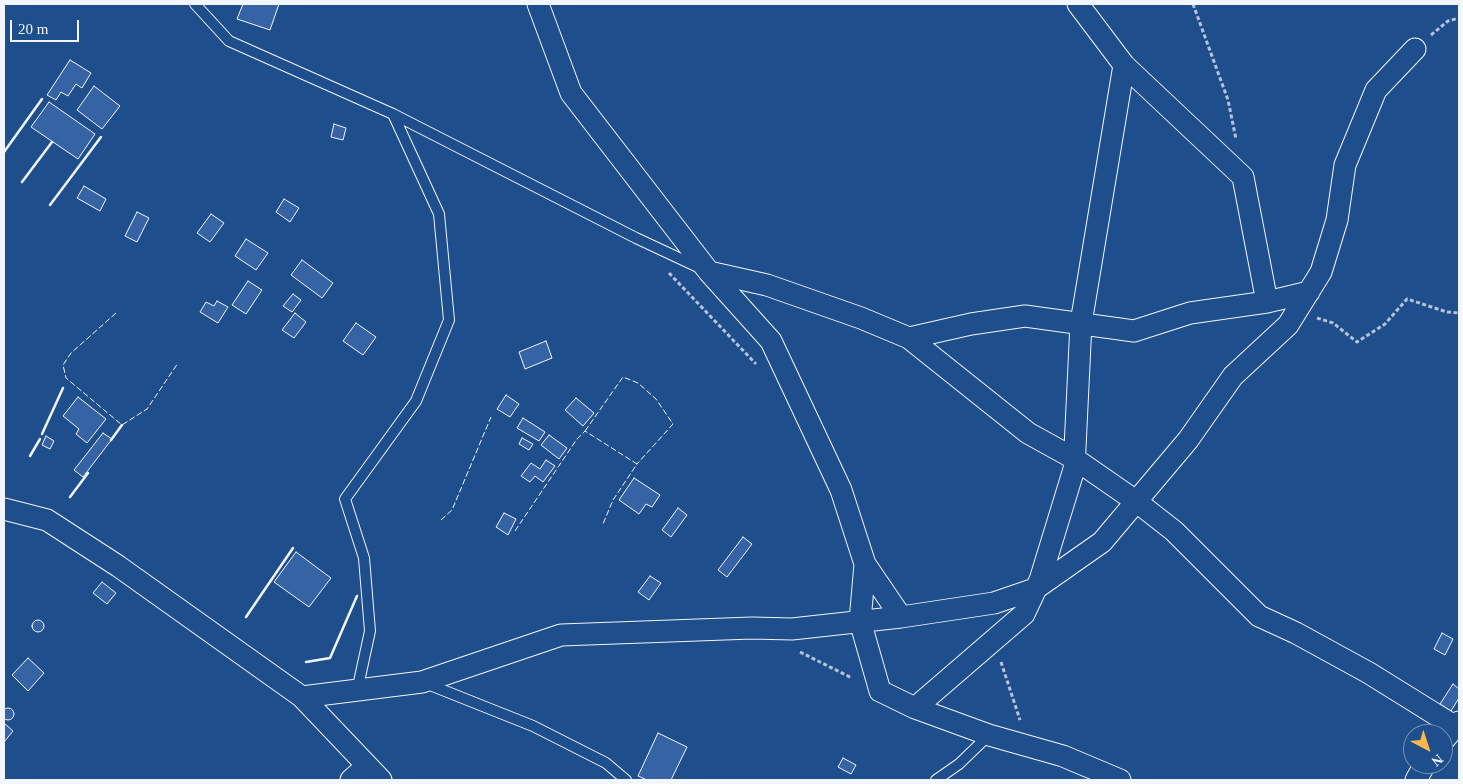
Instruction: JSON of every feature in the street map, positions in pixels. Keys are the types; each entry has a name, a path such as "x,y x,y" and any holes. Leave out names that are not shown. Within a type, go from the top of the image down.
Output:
{"street":[{"path":"538,4 571,93 709,272 771,341 841,490 865,564 901,617"},
{"path":"1078,4 1124,65 1243,177 1266,302"},
{"path":"302,697 356,692 422,682 561,635 752,628 792,629 901,617 994,603 1035,589 1102,542 1188,440 1233,376 1288,325 1321,272 1337,220 1345,165 1376,90 1415,49"},
{"path":"915,708 1024,614 1035,589 1074,469 1082,323 1124,65"},
{"path":"709,272 767,285 861,318 909,338 1028,433 1075,459 1137,502 1174,531 1259,616 1296,633 1369,673 1455,729"},
{"path":"909,338 971,324 1025,316 1134,331 1190,313 1266,302 1309,292"},
{"path":"4,509 47,520 118,566 302,697 374,773 351,780"},
{"path":"865,564 860,622 880,691 915,708 989,735 1064,756 1120,780"}],"lane":[{"path":"195,4 229,41 393,114 636,238 709,272"},
{"path":"356,692 370,631 364,558 345,499 416,401 449,320 439,214 393,114"},
{"path":"422,682 533,726 606,763 626,780"},
{"path":"936,780 958,764 989,735"}],"path":[{"path":"1194,4 1228,100 1243,177"},
{"path":"1415,49 1448,21 1459,18"},
{"path":"663,266 757,366"},
{"path":"1296,311 1332,323 1358,342 1385,324 1408,299 1448,312 1459,313"},
{"path":"1001,634 1001,665 1027,746"},
{"path":"795,649 880,691"}],"building":[{"path":"243,4 279,4 270,30 237,19"},
{"path":"70,60 91,73 82,88 76,84 68,96 61,92 56,100 47,95"},
{"path":"94,86 120,106 102,129 77,110"},
{"path":"49,102 95,134 78,159 31,127"},
{"path":"334,124 346,128 343,140 331,137"},
{"path":"84,186 106,199 100,211 77,198"},
{"path":"284,199 299,208 290,222 276,212"},
{"path":"137,212 149,218 137,242 125,236"},
{"path":"211,214 224,223 210,242 197,233"},
{"path":"246,239 268,253 256,270 235,256"},
{"path":"302,260 333,283 322,298 291,275"},
{"path":"248,281 262,290 246,314 232,305"},
{"path":"293,294 301,300 292,312 283,306"},
{"path":"217,301 228,307 218,323 200,312 206,302 214,306"},
{"path":"295,313 306,322 294,338 282,330"},
{"path":"356,323 376,337 363,355 343,341"},
{"path":"546,341 552,358 525,369 519,352"},
{"path":"506,395 519,404 510,417 497,409"},
{"path":"78,397 106,419 87,443 76,434 79,429 63,416"},
{"path":"576,398 594,413 583,426 565,410"},
{"path":"523,418 545,432 539,441 517,428"},
{"path":"103,433 112,439 83,477 74,470"},
{"path":"549,435 567,448 559,459 541,445"},
{"path":"46,436 54,441 50,449 42,445"},
{"path":"522,438 533,444 529,450 519,444"},
{"path":"546,460 555,466 543,482 535,476 530,482 521,476 531,463 540,469"},
{"path":"634,478 660,495 652,507 646,504 639,514 619,500"},
{"path":"678,508 687,515 671,537 662,530"},
{"path":"504,513 516,519 508,535 496,527"},
{"path":"743,537 752,544 727,577 718,570"},
{"path":"296,552 331,578 309,607 274,582"},
{"path":"650,576 661,583 649,600 638,592"},
{"path":"102,582 116,593 107,604 93,593"},
{"path":"36,620 40,620 44,626 40,632 36,632 32,628 32,624"},
{"path":"1442,633 1453,639 1445,655 1434,649"},
{"path":"28,658 44,673 28,691 12,675"},
{"path":"1453,684 1459,689 1459,698 1451,711 1440,704"},
{"path":"8,708 14,714 8,720 2,714"},
{"path":"4,723 13,731 4,742"},
{"path":"658,733 687,747 671,780 647,780 638,776"},
{"path":"843,758 856,765 851,774 838,767"}],"fence":[{"path":"116,313 71,353 63,365 66,378 122,425 147,409 178,363"},
{"path":"585,431 623,377 638,383 656,399 673,424 637,464"},
{"path":"441,520 452,510 491,417"},
{"path":"515,531 577,439 585,431 637,464 613,500 603,524"}],"wall":[{"path":"4,152 42,99"},
{"path":"50,205 101,137"},
{"path":"22,182 52,142"},
{"path":"42,434 63,388"},
{"path":"111,440 122,425"},
{"path":"30,456 40,439"},
{"path":"70,497 88,473"},
{"path":"246,617 293,548"},
{"path":"306,662 330,658 357,596"}]}
